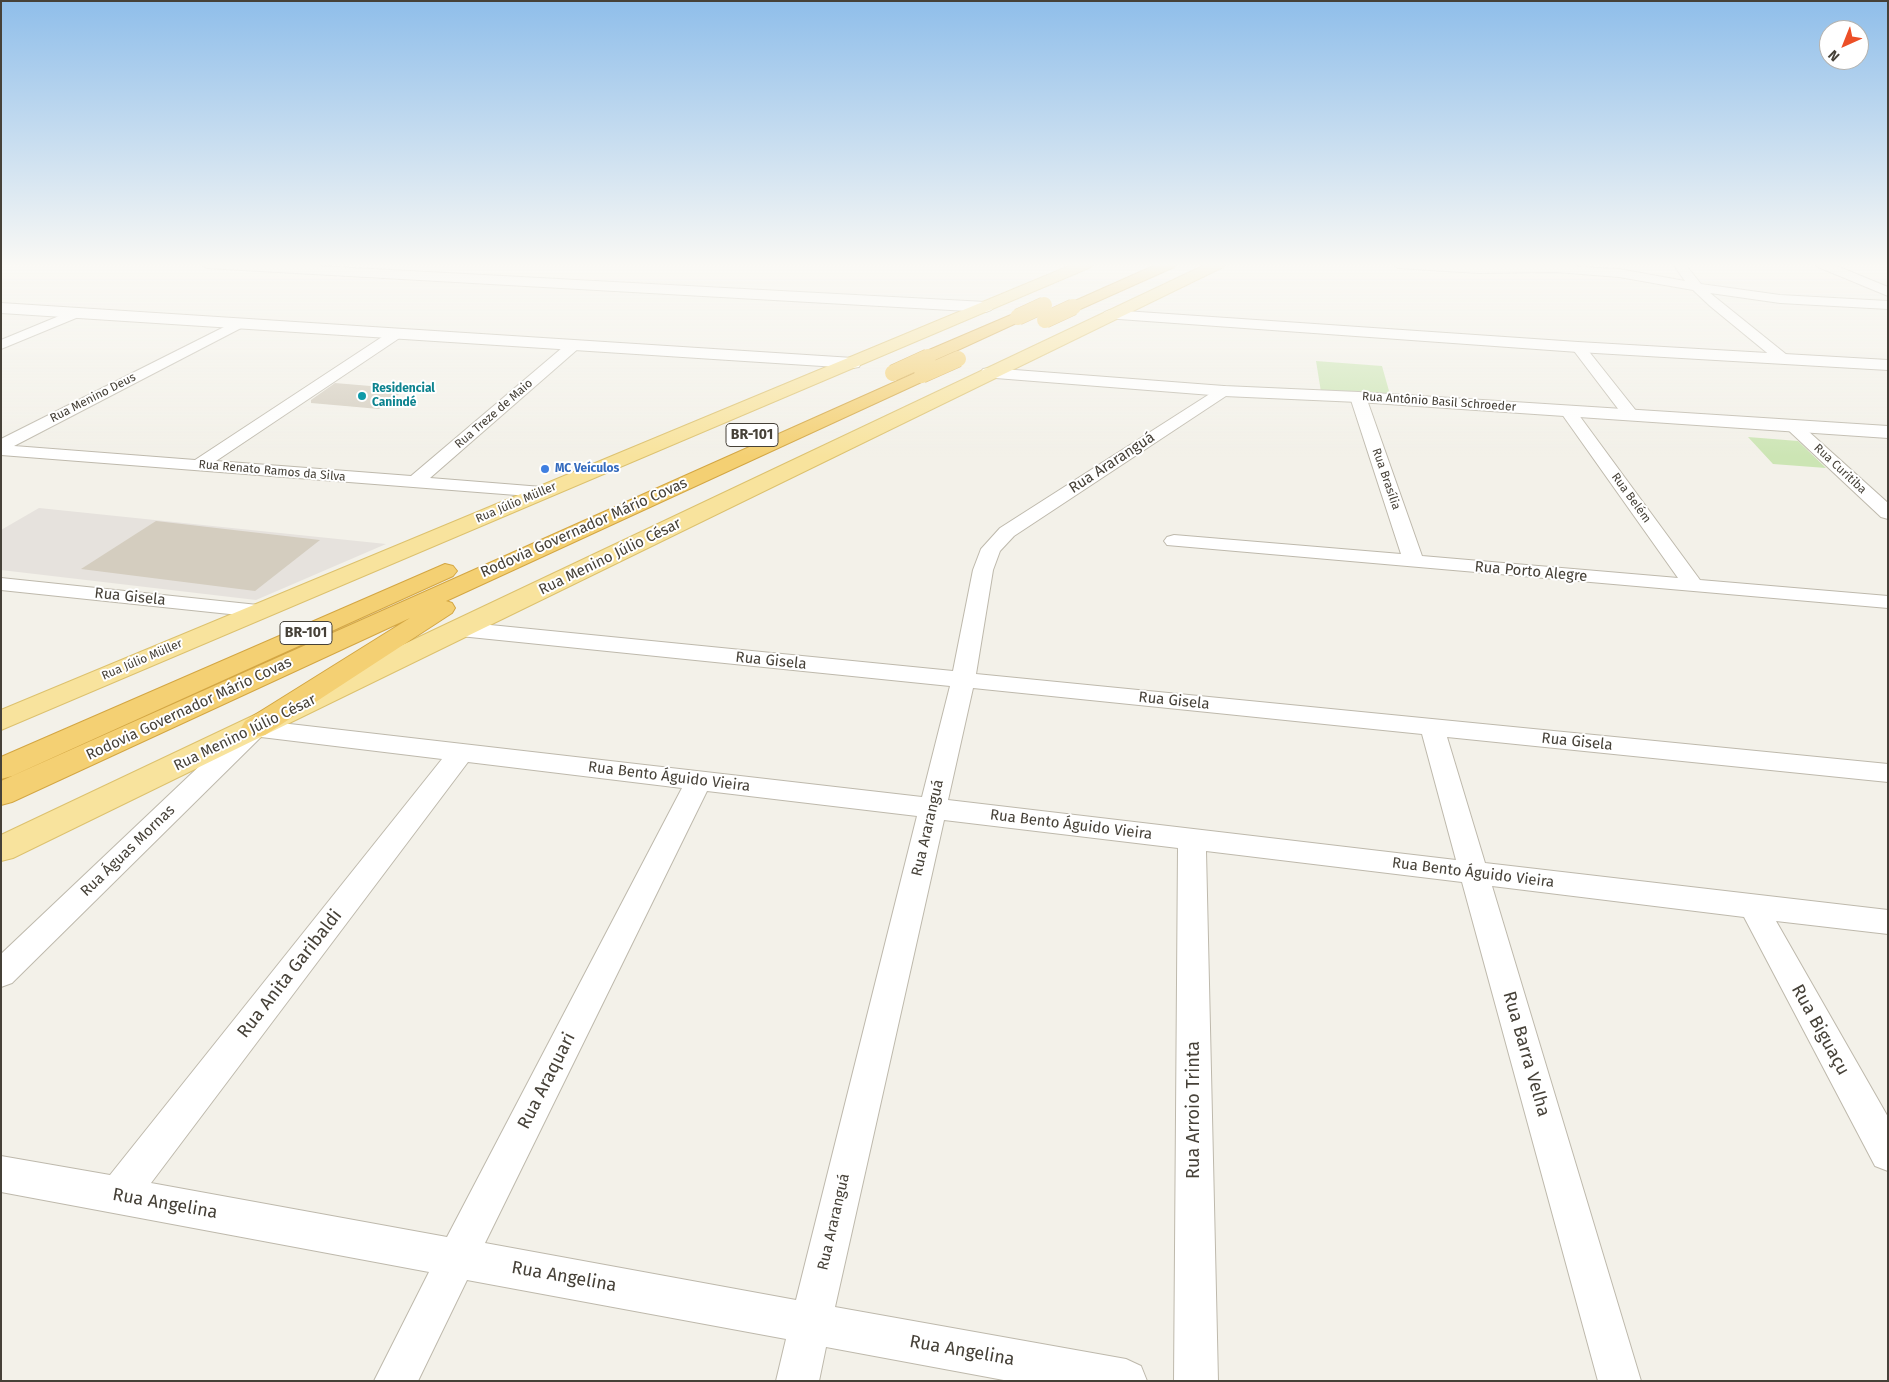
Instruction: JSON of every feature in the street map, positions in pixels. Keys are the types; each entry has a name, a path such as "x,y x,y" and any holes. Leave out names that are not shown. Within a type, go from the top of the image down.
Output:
{"highway":[{"name":"Rodovia Governador Mário Covas","path":"1,769 867,365 928,357 986,328"},
{"name":"Rodovia Governador Mário Covas","path":"1,794 922,375 957,372 1021,328"},
{"path":"255,728 528,554"}],"main road":[{"name":"Rua Júlio Müller","path":"1,721 542,492 867,365 941,328"},
{"name":"Rua Menino Júlio César","path":"1,849 460,629 957,372 994,370 1082,328"},
{"path":"867,365 957,372"}],"street":[{"path":"1,345 40,328"},
{"name":"Rua Menino Deus","path":"1,446 229,328"},
{"path":"309,328 867,365"},
{"path":"1325,328 1578,347 1888,365"},
{"path":"1745,328 1782,358"},
{"path":"199,465 396,334"},
{"name":"Rua Treze de Maio","path":"414,483 574,345"},
{"path":"1578,347 1631,415"},
{"name":"Rua Antônio Basil Schroeder","path":"994,370 1224,391 1358,397 1888,432"},
{"name":"Rua Araranguá","path":"796,1381 963,680 983,570 991,549 1007,532 1224,391"},
{"name":"Rua Brasília","path":"1358,397 1414,562"},
{"name":"Rua Belém","path":"1568,410 1694,586"},
{"name":"Rua Curitiba","path":"1792,425 1888,514"},
{"name":"Rua Renato Ramos da Silva","path":"1,450 542,492"},
{"name":"Rua Porto Alegre","path":"1174,541 1888,602"},
{"name":"Rua Gisela","path":"1,584 258,611"},
{"name":"Rua Gisela","path":"460,629 1888,773"},
{"name":"Rua Bento Águido Vieira","path":"255,728 1888,922"},
{"name":"Rua Águas Mornas","path":"1,974 255,728"},
{"name":"Rua Barra Velha","path":"1432,728 1620,1381"},
{"name":"Rua Anita Garibaldi","path":"118,1196 461,753"},
{"name":"Rua Araquari","path":"395,1381 699,781"},
{"name":"Rua Arroio Trinta","path":"1192,840 1196,1381"},
{"name":"Rua Biguaçu","path":"1753,906 1888,1153"},
{"name":"Rua Angelina","path":"1,1174 1126,1381"}],"shaded area":[{"path":"39,508 386,544 256,600 1,570 1,530"}],"green space":[{"path":"1316,361 1382,366 1391,398 1321,392"},
{"path":"1748,437 1798,441 1826,468 1773,464"}],"building":[{"name":"Residencial Canindé","path":"335,383 406,389 379,409 311,403 311,400"},
{"path":"156,521 320,540 255,591 81,569"}],"place":[{"name":"Residencial Canindé","path":"362,396"},
{"name":"MC Veículos","path":"545,469"}]}
